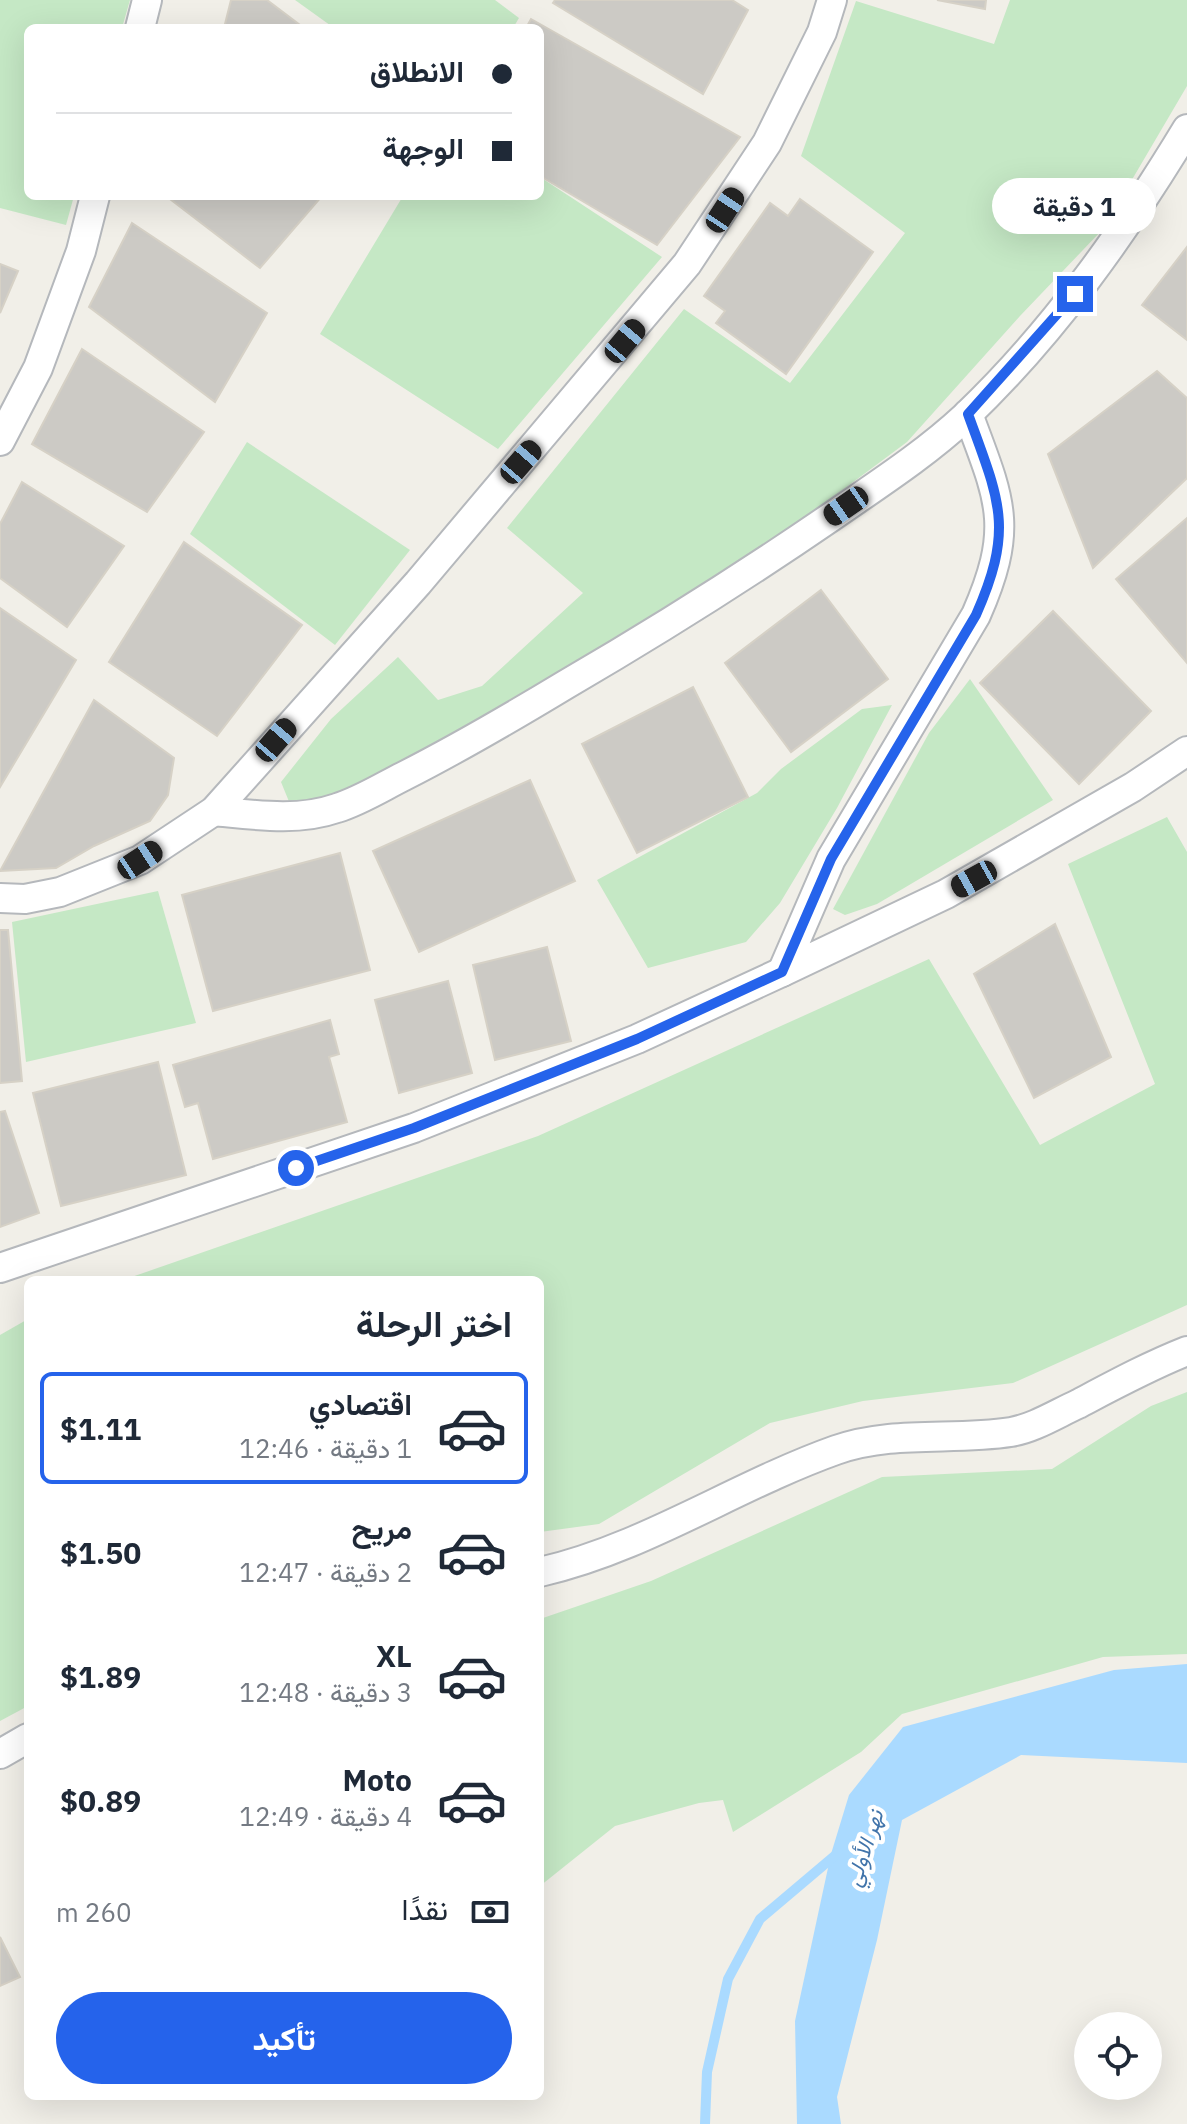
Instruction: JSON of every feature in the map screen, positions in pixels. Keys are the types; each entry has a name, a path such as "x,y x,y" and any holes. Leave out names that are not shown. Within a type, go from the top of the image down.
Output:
{"street":[{"path":"141,24 147,0"},
{"path":"0,898 25,899 60,892 140,860 214,811 428,571 687,264 767,143 822,32 832,0"},
{"path":"214,811 283,817 336,809 459,748 672,622 778,553 937,442 968,414 1094,271 1187,129"},
{"path":"0,441 38,368 81,251 94,200"},
{"path":"782,972 831,859 976,615 992,580 999,549 1000,513 993,482 968,414"},
{"path":"0,1268 414,1128 637,1039 946,894 1133,787 1187,751"},
{"path":"544,1571 575,1564 643,1538 761,1480 839,1449 903,1436 1012,1431 1037,1424 1187,1351"},
{"path":"0,1754 24,1740"}],"green space":[{"path":"0,0 130,0 123,24 24,24 24,200 73,200 66,225 0,208"},
{"path":"295,0 495,0 519,18 515,24 328,24"},
{"path":"1010,0 1187,0 1187,86 1103,229 907,442 778,538 507,706 353,790 290,804 281,782 331,719 398,657 438,700 482,686 583,593 507,528 684,309 790,383 905,233 801,156 856,1 994,44"},
{"path":"544,180 662,257 498,449 320,334 401,200 544,200"},
{"path":"247,442 410,550 335,645 190,534"},
{"path":"970,679 1053,800 877,904 845,915 833,909 929,733"},
{"path":"892,705 837,808 780,903 746,942 648,968 597,880 757,793 781,769 862,709"},
{"path":"1167,817 1187,852 1187,1305 1013,1383 863,1401 770,1423 599,1524 544,1531 544,1276 135,1276 538,1136 929,959 1040,1145 1155,1084 1068,864"},
{"path":"158,891 196,1023 26,1062 12,922"},
{"path":"24,1321 24,1708 0,1721 0,1335"},
{"path":"1187,1392 1187,1654 1103,1657 902,1714 861,1752 733,1832 723,1800 699,1803 615,1826 544,1883 544,1618 651,1581 882,1477 1052,1469 1151,1406"}],"water":[{"name":"نهر الأولي","path":"1187,1664 1187,1763 1021,1755 902,1820 877,1940 837,2097 841,2124 797,2124 795,2021 831,1854 849,1795 903,1727 1114,1670"}],"building":[{"path":"231,0 267,0 299,24 225,24"},
{"path":"555,0 732,0 748,10 703,94 553,3"},
{"path":"937,0 986,0 985,9"},
{"path":"544,26 740,137 657,245 544,178"},
{"path":"800,199 873,252 786,374 716,323 725,311 704,296 770,203 788,216"},
{"path":"171,200 319,200 260,268"},
{"path":"132,223 267,313 215,402 89,307"},
{"path":"1187,247 1187,340 1142,305"},
{"path":"0,264 18,271 0,313"},
{"path":"82,349 204,432 147,512 32,444"},
{"path":"1157,371 1187,398 1187,478 1093,568 1048,454"},
{"path":"22,482 124,546 67,627 0,578 0,524"},
{"path":"1187,518 1187,663 1116,579"},
{"path":"184,542 302,625 217,736 109,662"},
{"path":"821,590 888,679 791,752 725,663"},
{"path":"0,608 76,660 0,787"},
{"path":"1053,611 1151,711 1079,784 980,683"},
{"path":"693,687 748,797 637,853 582,744"},
{"path":"94,700 174,758 168,795 150,821 94,846 56,868 0,871"},
{"path":"530,780 575,881 419,952 373,851"},
{"path":"340,853 370,970 213,1011 182,895"},
{"path":"1055,924 1111,1057 1034,1098 974,974"},
{"path":"0,930 8,930 22,1081 0,1083"},
{"path":"547,947 571,1041 495,1060 473,965"},
{"path":"448,981 472,1073 399,1093 375,1000"},
{"path":"330,1020 339,1054 329,1057 347,1122 213,1159 198,1103 185,1107 173,1065"},
{"path":"158,1062 186,1175 61,1206 33,1093"},
{"path":"5,1111 39,1213 0,1227 0,1112"},
{"path":"0,1937 20,1977 0,1986"}],"waterway":[{"name":"نهر الأولي","path":"705,2124 707,2072 728,1979 760,1919 838,1853"}],"route":[{"path":"296,1168 414,1128 637,1039 782,972 831,859 976,615 992,580 999,549 1000,513 993,482 968,414 1075,294"}]}
